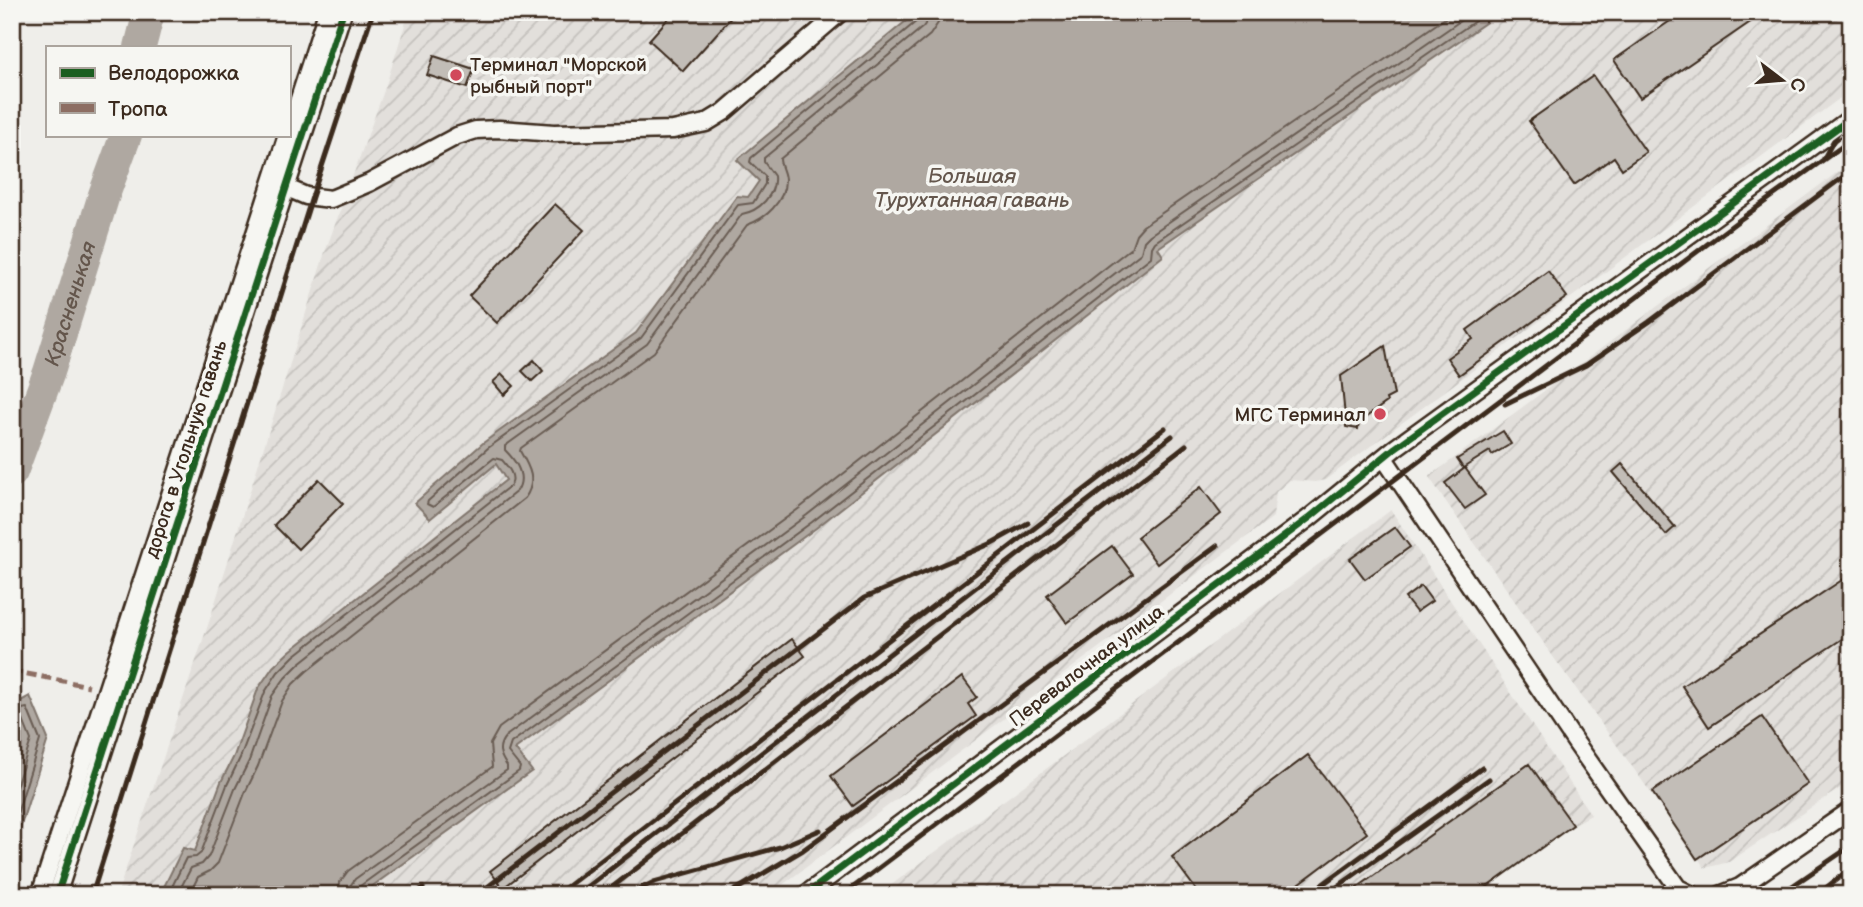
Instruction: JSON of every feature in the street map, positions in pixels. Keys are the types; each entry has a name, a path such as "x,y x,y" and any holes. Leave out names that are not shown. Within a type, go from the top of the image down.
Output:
{"street":[{"name":"дорога в Угольную гавань","path":"290,127 327,12"},
{"name":"дорога в Угольную гавань","path":"40,895 280,185 343,12"},
{"path":"280,185 306,196 331,199 369,183 457,136 476,131 499,129 554,133 660,130 706,123 724,112 841,12"},
{"name":"Перевалочная улица","path":"805,895 1309,518 1384,458 1851,117"},
{"name":"дорога в Угольную гавань","path":"57,895 280,185 288,136"},
{"path":"1384,458 1576,743 1685,891"},
{"path":"1720,895 1740,887 1851,810"}],"shaded area":[{"path":"409,12 917,12 738,160 760,180 748,197 736,196 636,333 483,443 416,503 431,519 497,463 507,480 273,667 221,782 194,851 183,848 160,895 117,895 209,622 325,252 385,88"},
{"path":"1501,12 1851,12 1851,90 1325,480 1290,480 1276,492 1273,517 769,895 360,895 532,771 514,750 816,528 1163,257 1158,248"},
{"path":"1851,162 1851,781 1729,862 1705,868 1554,658 1429,477"},
{"path":"1391,510 1591,815 1476,895 878,895"}],"water":[{"name":"Большая Турухтанная гавань","path":"917,12 1501,12 1158,248 1163,256 816,528 515,749 532,771 360,895 160,895 183,848 195,851 258,689 273,667 506,480 496,464 430,519 415,503 483,443 636,333 737,196 748,197 759,181 737,160"},
{"path":"30,696 48,739 12,854 12,710 15,704"}],"building":[{"path":"674,12 736,12 683,71 649,40"},
{"path":"1683,12 1765,12 1640,98 1614,60"},
{"path":"434,56 474,69 467,88 427,75"},
{"path":"1593,76 1646,152 1622,169 1614,157 1574,185 1529,121"},
{"path":"555,204 584,230 497,323 469,296"},
{"path":"1548,271 1567,297 1459,375 1447,358 1473,339 1467,330"},
{"path":"1385,346 1394,395 1359,422 1358,429 1346,427 1341,376"},
{"path":"534,360 543,371 532,381 522,371"},
{"path":"502,374 514,386 504,395 493,382"},
{"path":"1503,431 1511,444 1492,455 1490,451 1463,468 1457,459"},
{"path":"1622,464 1675,527 1666,535 1613,472"},
{"path":"1465,468 1485,495 1465,509 1445,483"},
{"path":"319,479 343,503 298,549 274,525"},
{"path":"1201,487 1221,514 1157,564 1137,537"},
{"path":"1395,527 1410,547 1365,579 1350,559"},
{"path":"1112,546 1133,574 1067,623 1047,595"},
{"path":"1851,574 1851,633 1709,727 1682,686"},
{"path":"1421,586 1432,601 1416,612 1405,598"},
{"path":"792,639 805,656 503,888 490,871"},
{"path":"962,677 977,697 968,704 976,716 853,806 831,776"},
{"path":"1762,717 1808,784 1697,859 1652,792"},
{"path":"1308,755 1367,833 1284,895 1200,895 1172,857"},
{"path":"1529,764 1573,825 1476,895 1347,895"}],"waterway":[{"name":"Красненькая","path":"140,46 149,12"},
{"name":"Красненькая","path":"12,472 49,372 104,195 126,136"}],"railway":[{"path":"92,895 373,12"},
{"path":"1824,158 1851,109"},
{"path":"843,895 1738,221 1851,140"},
{"path":"1505,404 1586,365 1649,322 1851,171"},
{"path":"556,895 1165,428"},
{"path":"577,895 1172,436"},
{"path":"602,895 1186,445"},
{"path":"477,895 864,598 990,544 1028,523"},
{"path":"727,895 803,850 1217,546"},
{"path":"1308,895 1482,768"},
{"path":"1337,887 1489,779"},
{"path":"628,895 654,882 780,847 820,830"},
{"path":"1779,895 1851,846"},
{"path":"1817,895 1851,868"},
{"path":"414,895 423,888"}],"marked path":[{"path":"12,671 89,686"}],"cycle path":[{"path":"57,895 343,12"},
{"path":"805,895 1309,518 1395,448 1851,118"}],"place":[{"name":"Терминал \"Морской рыбный порт\"","path":"456,75"},
{"name":"МГС Терминал","path":"1380,414"}]}
